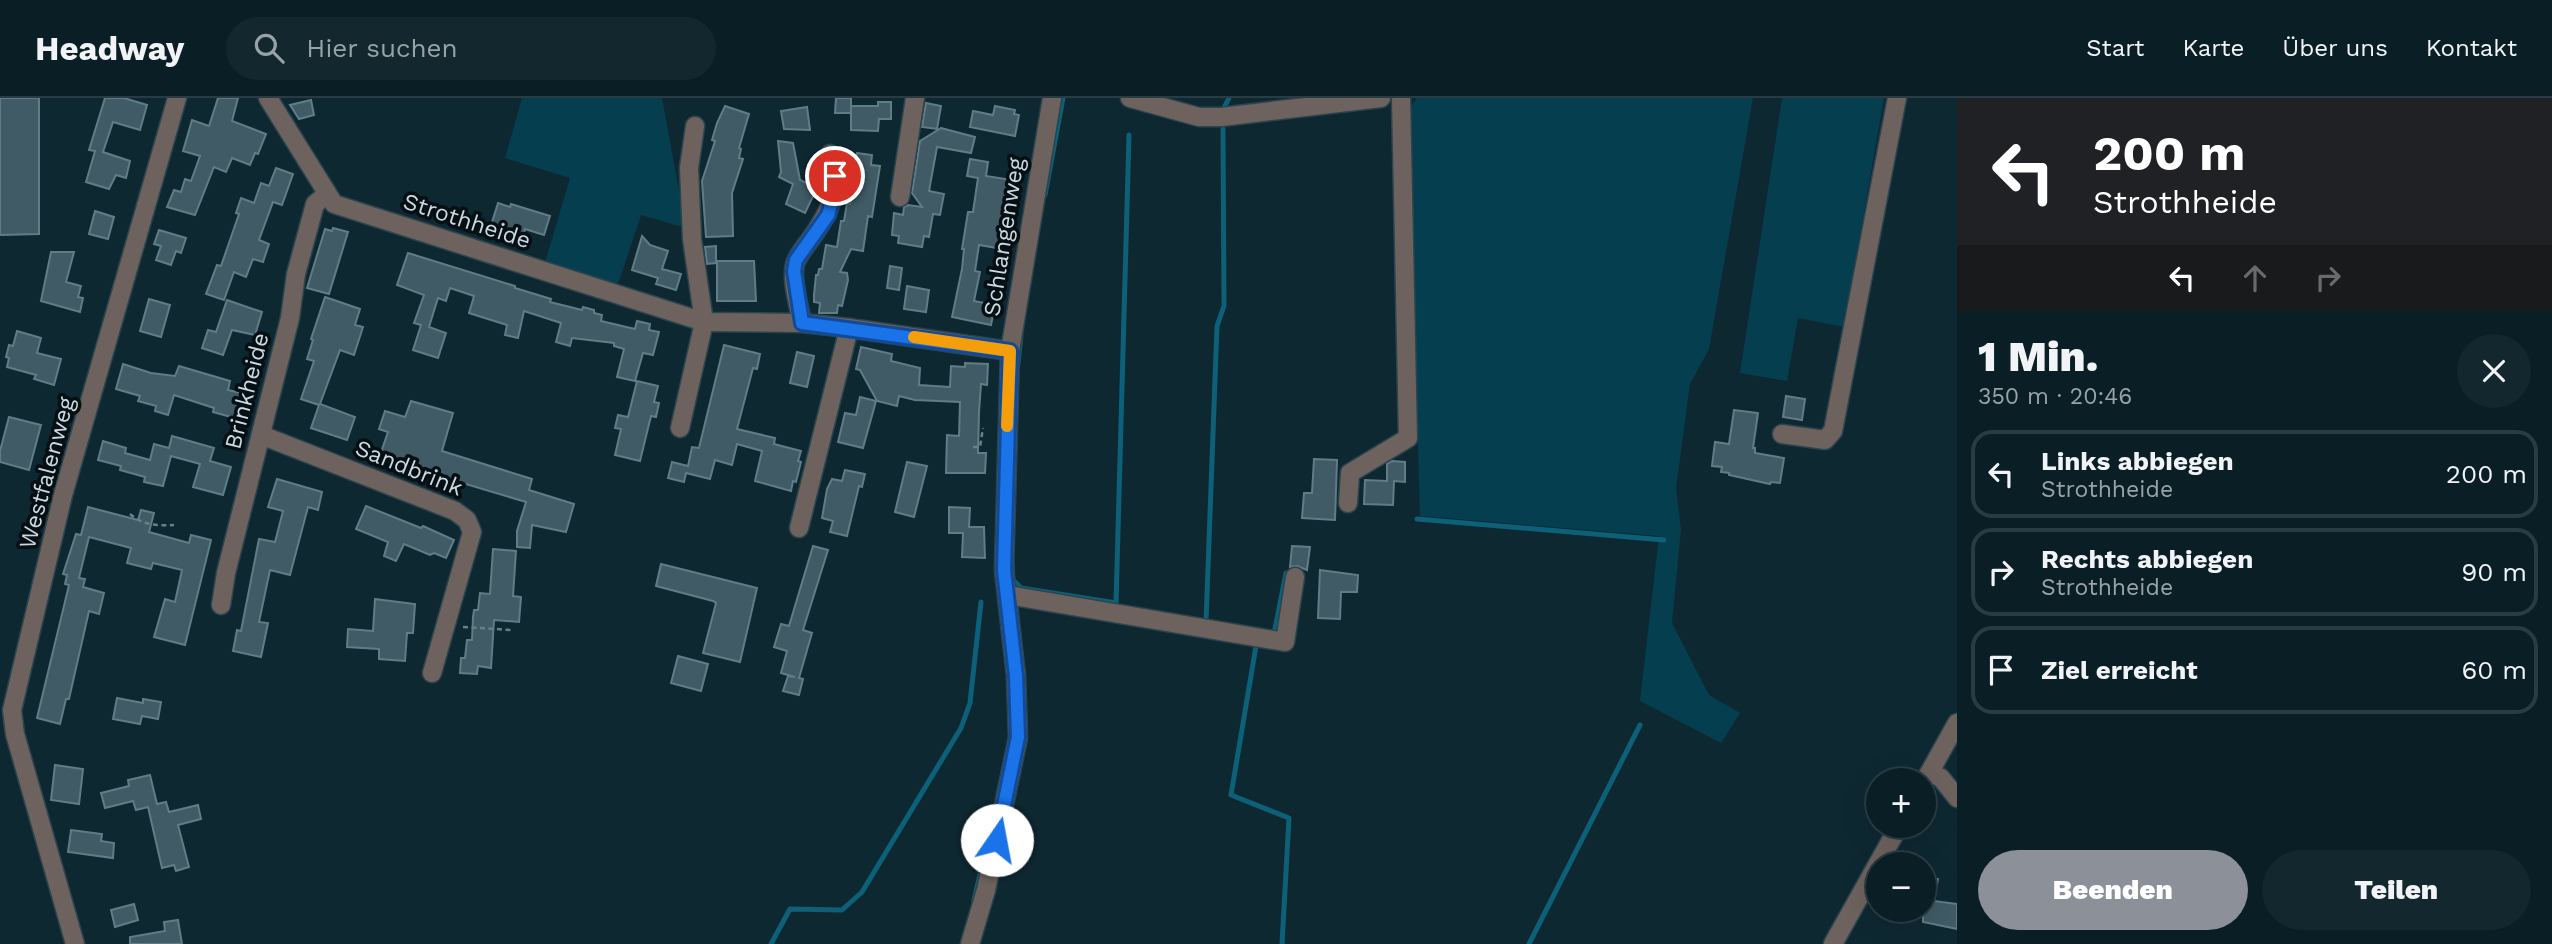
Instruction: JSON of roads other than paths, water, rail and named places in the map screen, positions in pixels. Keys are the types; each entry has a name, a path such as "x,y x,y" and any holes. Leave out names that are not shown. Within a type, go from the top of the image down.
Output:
{"street":[{"name":"Westfalenweg","path":"75,944 6,710 63,495 177,98"},
{"name":"Strothheide","path":"268,98 334,204 704,322 802,323 1010,351"},
{"path":"900,197 915,98"},
{"name":"Schlangenweg","path":"970,944 986,890 1018,737 1017,687 1004,570 1010,351 1052,98"},
{"path":"1129,98 1199,117 1220,117 1381,98"},
{"path":"1348,503 1350,473 1408,438 1401,98"},
{"path":"1782,434 1825,440 1833,431 1897,98"},
{"path":"680,428 704,322 691,227 689,168 695,126"},
{"path":"802,323 794,271 796,260 828,215 835,176 830,155"},
{"name":"Brinkheide","path":"221,605 226,573 290,318 296,275 315,204 327,194"},
{"path":"799,528 849,328"},
{"name":"Sandbrink","path":"261,435 455,511 467,520 472,532 432,673"},
{"path":"1008,595 1285,642 1296,577"},
{"path":"1932,768 1957,723"},
{"path":"1936,778 1941,778 1957,798"},
{"path":"1833,944 1892,838"}],"waterway":[{"path":"1045,195 1063,98"},
{"path":"1223,110 1229,98"},
{"path":"1210,623 1206,622 1217,326 1224,306 1223,129"},
{"path":"1012,563 1013,580 1021,588 1116,603 1129,135"},
{"path":"1018,364 1021,335"},
{"path":"1417,519 1664,540"},
{"path":"1274,634 1286,573"},
{"path":"771,944 790,909 842,910 862,892 961,728 970,703 981,602"},
{"path":"1256,646 1231,795 1289,818 1282,944"},
{"path":"1529,944 1640,725"},
{"path":"974,900 982,866"}]}
